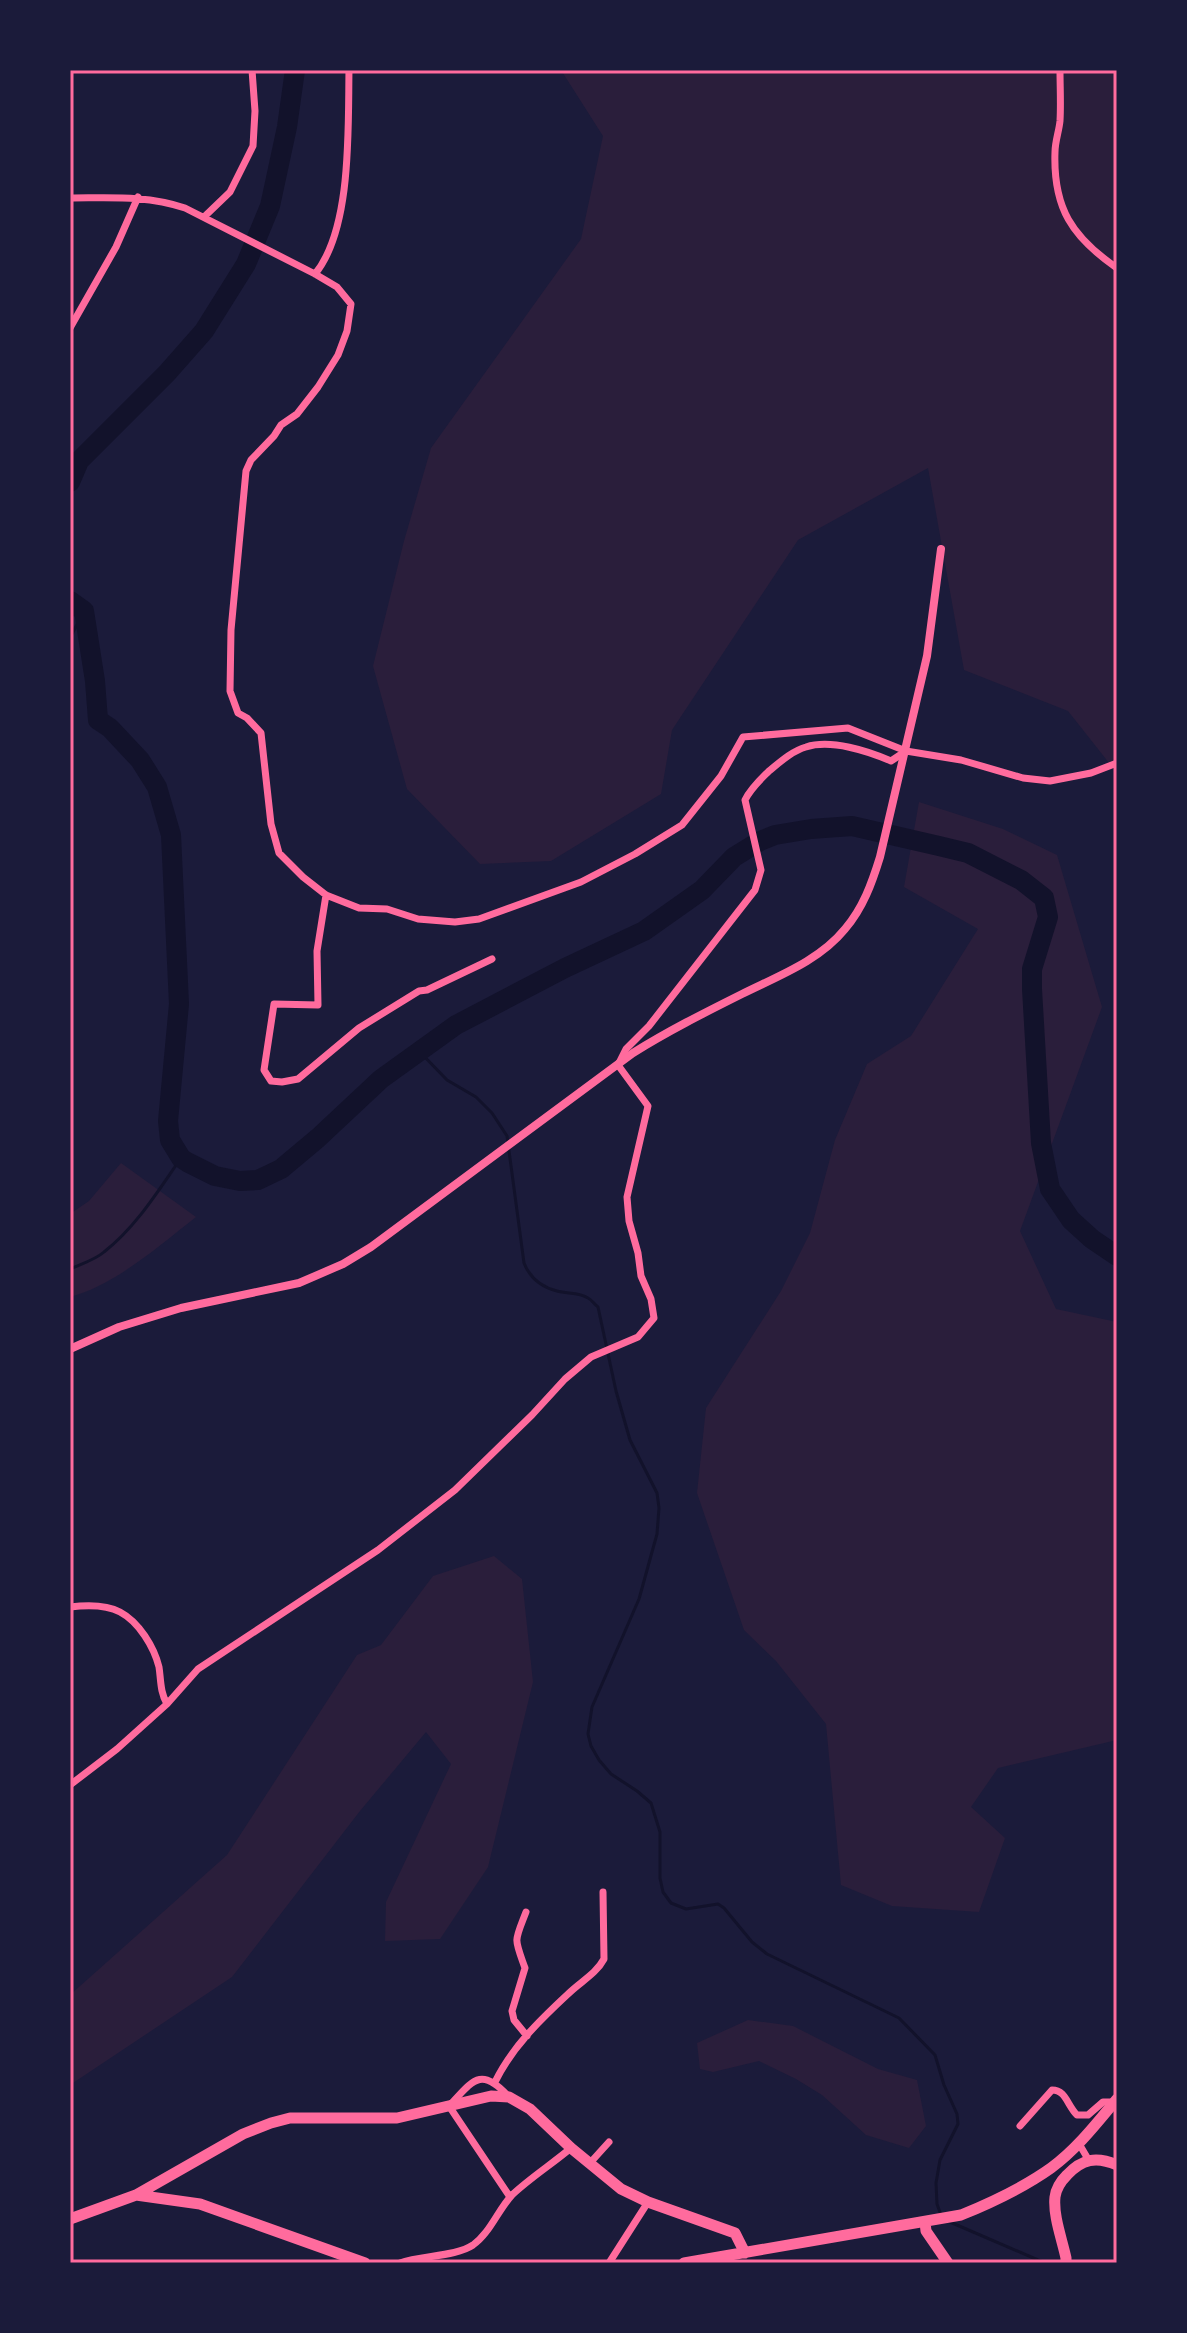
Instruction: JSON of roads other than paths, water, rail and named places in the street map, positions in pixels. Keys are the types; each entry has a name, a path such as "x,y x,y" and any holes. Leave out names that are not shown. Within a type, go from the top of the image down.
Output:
{"main road":[{"path":"70,2219 136,2195 243,2134 271,2123 290,2118 397,2118 491,2096 509,2097 530,2109 621,2189 648,2202 735,2233 745,2253"},
{"path":"684,2263 961,2215 1004,2197 1053,2167 1116,2101"},
{"path":"1066,2263 1055,2209 1055,2193 1062,2179 1088,2159 1105,2160 1117,2165"},
{"path":"136,2195 200,2204 365,2263"},
{"path":"925,2222 926,2231 948,2263"}],"street":[{"path":"204,217 230,192 253,146 255,111 252,70"},
{"path":"315,274 326,261 333,241 347,169 349,70"},
{"path":"1060,70 1060,119 1055,151 1061,207 1078,235 1117,268"},
{"path":"70,328 116,247 138,197"},
{"path":"70,198 138,197 162,200 204,217 315,274 337,287 351,304 347,331 338,355 318,387 297,414 281,425 251,460 246,471 231,630 230,691 238,713 261,733 271,824 279,853 326,895 359,908 387,909 418,919 455,922 479,919 581,882 682,825 721,776 743,737 848,728 906,751 961,760 1023,778 1050,781 1091,773 1117,763"},
{"path":"70,1349 119,1327 181,1308 268,1291 316,1277 355,1257 672,1029 808,960 831,944 859,910 880,857 927,656 941,549"},
{"path":"618,1065 626,1049 649,1026 755,890 761,870 745,800 750,790 782,759 805,747 820,744 866,750 891,761 906,751"},
{"path":"326,895 317,951 318,1005 274,1004 264,1070 271,1081 298,1079 359,1028 419,991 492,959"},
{"path":"70,1785 117,1749 167,1704 198,1669 378,1550 444,1498 591,1357 638,1337 654,1318 651,1299 641,1276 627,1197 648,1106 618,1065"},
{"path":"70,1607 90,1605 120,1612 146,1635 158,1664 167,1704"},
{"path":"495,2082 504,2064 527,2036 570,1991 599,1968 604,1959 603,1892"},
{"path":"526,1912 516,1939 517,1951 525,1968 512,2011 514,2020 527,2036"},
{"path":"509,2097 495,2082 485,2079 473,2082 449,2106 510,2197"},
{"path":"1020,2126 1052,2090 1065,2096 1069,2107 1077,2115 1088,2115 1103,2102 1116,2101"},
{"path":"590,2163 609,2142"},
{"path":"1078,2142 1088,2159"},
{"path":"400,2263 472,2245 510,2197 571,2148"},
{"path":"609,2263 648,2202"}],"waterway":[{"path":"70,482 79,461 167,373 204,331 246,264 270,206 287,127 295,70"},
{"path":"70,601 84,611 98,720 110,728 140,760 157,787 171,835 179,1004 168,1121 170,1140 187,1162 215,1176 240,1181 258,1180 281,1169 381,1079 456,1025 644,931 702,890 734,857 760,841 775,835 811,829 852,826 968,853 1021,880 1044,898 1048,917 1032,969 1032,989 1041,1143 1050,1189 1071,1220 1117,1256"},
{"path":"70,638 84,611"},
{"path":"419,1051 447,1080 476,1097 492,1113 507,1136 524,1263 529,1273 546,1287 584,1296 598,1307 630,1440 657,1493 657,1534 639,1599 592,1707 588,1734 591,1746 611,1774 651,1803 660,1832 660,1878 663,1892 671,1903 686,1909 718,1904 767,1954 899,2018 935,2055 958,2124 940,2160 936,2183 941,2215"},
{"path":"70,1269 92,1260 116,1242 146,1208 181,1158"},
{"path":"950,2222 1045,2263"}]}
